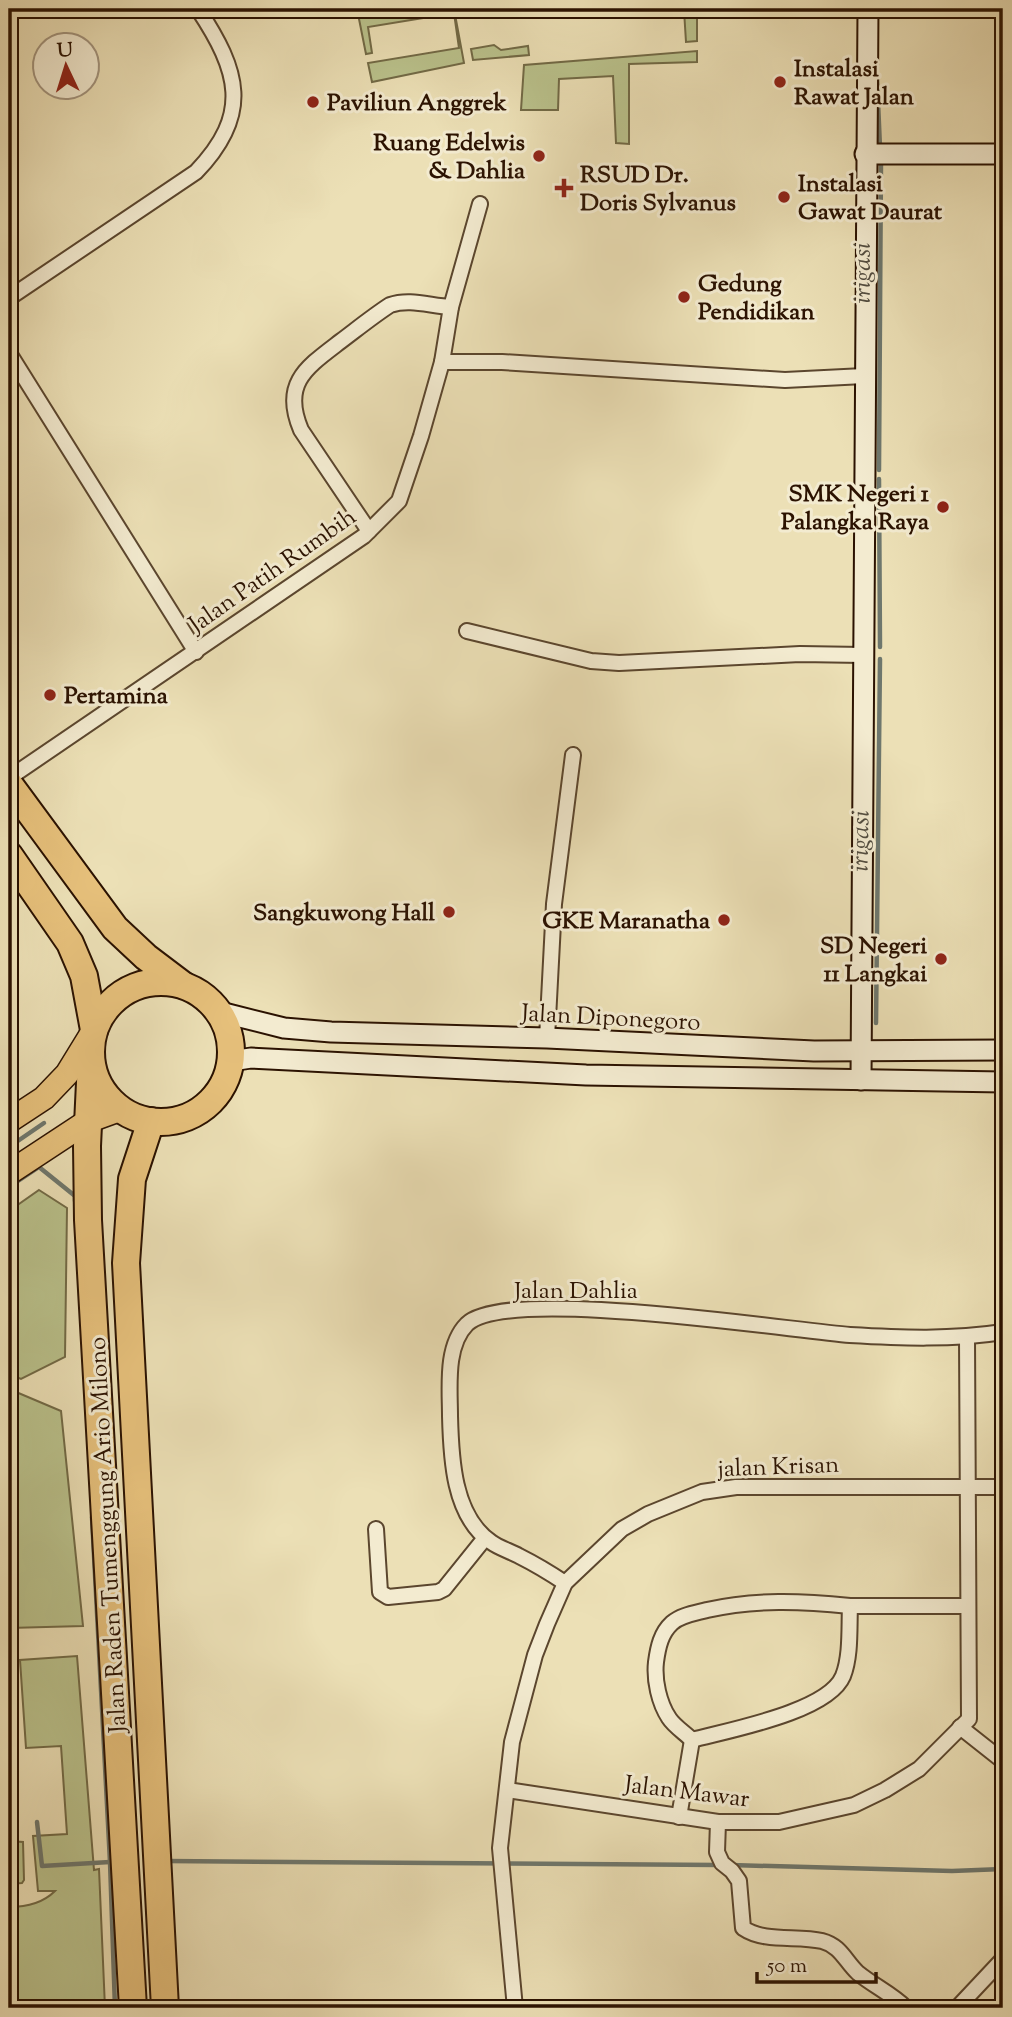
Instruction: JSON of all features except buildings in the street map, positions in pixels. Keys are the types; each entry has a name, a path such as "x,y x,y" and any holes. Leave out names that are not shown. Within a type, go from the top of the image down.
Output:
{"highway":[{"path":"9,784 115,928 146,957 183,985 204,996 220,1012 227,1027 231,1060 226,1078 217,1094 204,1108 187,1117 169,1121 150,1121 135,1117 112,1102 98,1083 90,1048 94,1030 110,1003 129,989 152,982 183,985"},
{"path":"9,855 70,943 84,976 94,1030"},
{"name":"Jalan Raden Tumenggung Ario Milono","path":"91,1061 88,1220 133,2008"},
{"name":"Jalan Raden Tumenggung Ario Milono","path":"150,1121 132,1179 126,1263 165,2008"},
{"path":"92,1268 126,1263"}],"main road":[{"path":"861,1080 868,9"},
{"path":"865,154 1003,154"},
{"name":"Jalan Diponegoro","path":"220,1012 284,1028 331,1032 547,1038 814,1051 1003,1051"},
{"path":"9,1121 44,1098 67,1074 94,1030"},
{"path":"231,1060 265,1059 586,1075 1003,1082"},
{"path":"9,1173 88,1121 121,1109"}],"street":[{"path":"9,298 196,172 215,153 233,109 233,85 229,67 216,36 198,9"},
{"name":"Jalan Patih Rumbih","path":"9,778 369,531 399,500 442,362 451,307 480,204"},
{"path":"369,531 301,430 294,413 294,395 299,379 310,365 390,305 403,300 428,306 451,307"},
{"path":"9,353 196,652"},
{"path":"442,362 515,362 785,380 864,376"},
{"path":"467,631 591,661 619,663 800,654 863,655"},
{"path":"547,1038 554,904 573,755"},
{"name":"Jalan Dahlia","path":"565,1583 542,1567 485,1538 471,1521 461,1500 451,1443 450,1380 457,1339 468,1323 488,1314 531,1310 618,1310 848,1335 967,1338 1003,1332"},
{"name":"Jalan Mawar","path":"507,1790 718,1822 779,1822 854,1805 885,1790 919,1769 935,1755 969,1718 967,1338"},
{"name":"jalan Krisan","path":"514,2008 501,1853 512,1742 535,1655 565,1583 622,1529 648,1514 702,1492 737,1487 1003,1487"},
{"path":"376,1529 380,1591 388,1597 429,1594 444,1589 485,1538"},
{"path":"692,1740 670,1720 656,1683 658,1647 663,1634 673,1622 690,1614 721,1607 765,1602 799,1601 850,1606 968,1606"},
{"path":"692,1740 796,1711 820,1701 834,1691 843,1676 847,1659 850,1606"},
{"path":"960,1727 1003,1761"},
{"path":"680,1817 692,1740"},
{"path":"718,1822 717,1852 739,1881 741,1923 745,1930 759,1935 822,1941 835,1946 858,1972 906,2008"},
{"path":"957,2008 1003,1959"}],"green space":[{"path":"357,9 454,9 464,63 372,82 368,63 459,48 454,13 368,27 372,53 366,54"},
{"path":"684,10 697,10 697,41 686,42"},
{"path":"494,45 501,50 528,46 529,55 473,60 471,49"},
{"path":"697,51 697,62 629,64 629,144 616,143 613,76 559,79 558,110 521,110 524,65"},
{"path":"39,1190 67,1208 65,1357 21,1379 9,1374 9,1211"},
{"path":"9,1389 61,1411 83,1626 9,1628"},
{"path":"77,1656 94,1870 99,1869 105,2008 9,2008 9,1907 34,1904 55,1891 38,1891 33,1836 67,1834 61,1746 26,1748 20,1660"},
{"path":"9,1841 23,1842 22,1883 9,1884"}],"waterway":[{"name":"irigasi","path":"877,79 880,147"},
{"name":"irigasi","path":"879,470 881,161"},
{"name":"irigasi","path":"879,479 880,647"},
{"name":"irigasi","path":"876,1023 880,659"},
{"path":"9,1147 44,1123"},
{"path":"9,1187 39,1167 75,1196 75,1201"},
{"path":"92,1517 115,2008"},
{"path":"37,1822 42,1866 110,1862"},
{"path":"166,1861 719,1865"},
{"path":"731,1865 952,1871 1003,1869"}],"place":[{"name":"Instalasi Rawat Jalan","path":"780,82"},
{"name":"Paviliun Anggrek","path":"313,102"},
{"name":"Ruang Edelwis & Dahlia","path":"539,156"},
{"name":"RSUD Dr. Doris Sylvanus","path":"564,188"},
{"name":"Instalasi Gawat Daurat","path":"784,197"},
{"name":"Gedung Pendidikan","path":"684,297"},
{"name":"SMK Negeri 1 Palangka Raya","path":"943,507"},
{"name":"Pertamina","path":"50,695"},
{"name":"Sangkuwong Hall","path":"449,912"},
{"name":"GKE Maranatha","path":"724,920"},
{"name":"SD Negeri 11 Langkai","path":"941,959"}]}
